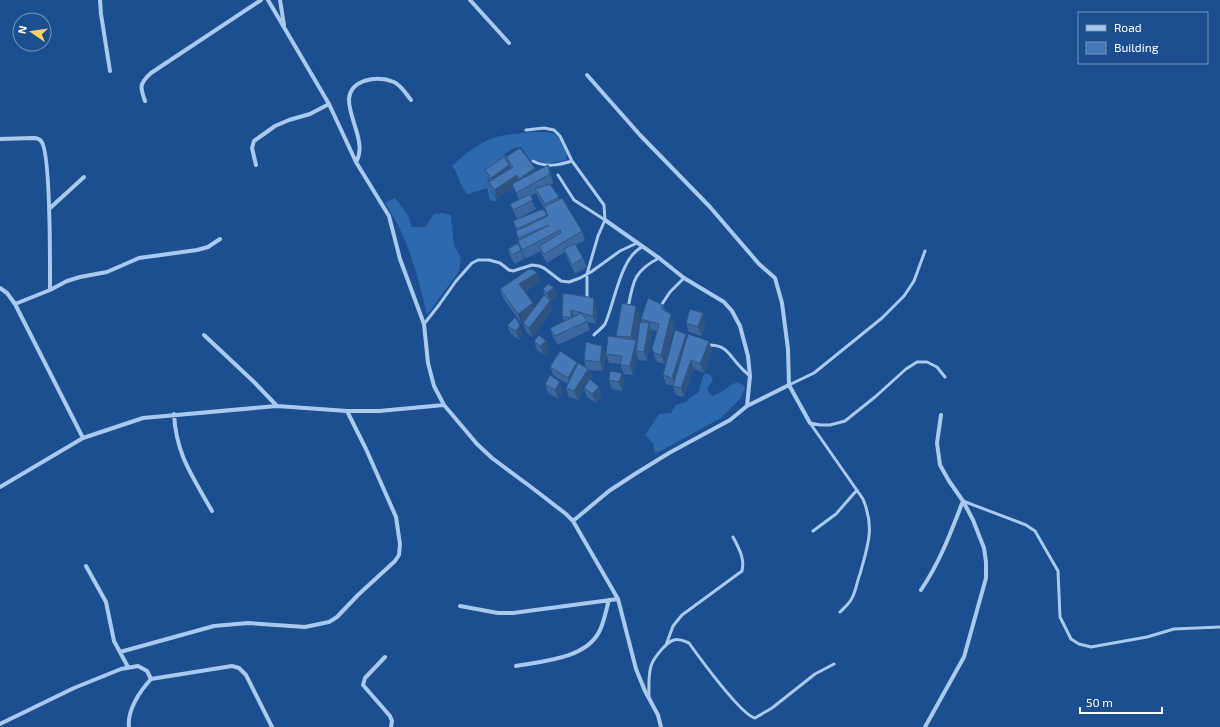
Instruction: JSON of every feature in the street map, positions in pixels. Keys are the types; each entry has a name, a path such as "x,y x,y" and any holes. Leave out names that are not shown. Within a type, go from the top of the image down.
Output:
{"street":[{"path":"100,0 110,71"},
{"path":"145,101 141,86 144,80 151,73 261,0"},
{"path":"268,0 329,104 356,162 389,216 400,258 424,324 428,363 434,386 444,405 477,444 492,458 566,514 573,521 618,599 636,669 658,715 661,727"},
{"path":"280,0 284,27"},
{"path":"470,0 509,43"},
{"path":"587,74 640,135 710,207 759,264 775,278 782,303 788,349 789,385 810,423"},
{"path":"356,162 360,156 361,147 348,102 349,93 361,82 373,78 384,79 400,86 411,100"},
{"path":"256,165 252,148 254,141 275,126 310,114 329,104"},
{"path":"0,139 33,138 40,139 42,142 47,162 50,290"},
{"path":"49,209 84,177"},
{"path":"605,220 659,258 684,278 724,302 732,311 740,326 748,356 750,376 747,406"},
{"path":"15,304 80,277 108,272 139,258 197,250 208,247 220,238"},
{"path":"0,288 7,293 15,304 83,438"},
{"path":"204,335 254,382 276,406"},
{"path":"573,521 609,491 669,453 730,420 747,406 789,385"},
{"path":"0,487 83,438 143,418 276,406 347,411 444,405"},
{"path":"120,652 214,626 227,624 248,623 305,626 329,622 337,617 358,595 395,561 399,555 400,544 396,517 366,449 347,411"},
{"path":"174,414 177,440 184,463 212,511"},
{"path":"925,727 964,657 986,578 984,548 973,520 963,501 949,482 940,464 937,443 941,415"},
{"path":"921,590 937,564 946,545 963,501"},
{"path":"86,566 106,602 114,641 128,667"},
{"path":"460,606 498,613 513,613 618,599"},
{"path":"516,666 570,655 590,643 599,632 609,600"},
{"path":"385,657 364,678 362,682 366,691 390,716 392,720 391,727"},
{"path":"0,724 74,688 128,667 138,666 143,668 147,671 151,679"},
{"path":"129,727 130,716 136,699 151,679 232,666 246,674 272,727"}],"lane":[{"path":"526,130 544,128 554,130 560,136 572,161 604,205 605,220 598,236 587,274 587,302"},
{"path":"533,161 546,166 560,165 572,161"},
{"path":"558,175 574,200 605,220"},
{"path":"424,324 456,281 472,263 478,260 489,260 500,263 513,271 532,265 539,266 561,281 568,282 580,278 620,251 637,243"},
{"path":"594,335 604,325 624,270 631,256 642,246"},
{"path":"789,385 814,373 882,318 904,296 914,281 924,251"},
{"path":"628,309 632,288 636,279 643,268 659,258"},
{"path":"660,309 670,292 684,278"},
{"path":"708,345 716,345 729,352 737,363 750,376"},
{"path":"810,423 830,425 845,421 917,362 927,362 937,367 945,377"},
{"path":"810,423 863,499 869,512 869,540 853,598 840,612"},
{"path":"813,531 836,514 857,490"},
{"path":"963,501 1026,525 1035,531 1058,571 1060,617 1071,639 1079,644 1091,647 1147,637 1174,628 1220,627"},
{"path":"649,698 651,665 666,645 673,626 682,615 742,571 744,565 742,556 733,537"},
{"path":"666,645 674,640 689,643 734,699 748,714 755,718 769,710 815,674 834,664"}],"shaded area":[{"path":"532,132 547,132 558,137 567,155 566,160 547,164 530,160 521,147 514,148 504,154 509,161 507,165 487,178 492,189 491,191 497,200 494,202 490,200 487,188 469,195 463,189 457,173 452,166 468,152 487,140 500,136"},
{"path":"395,198 408,215 412,227 425,227 434,214 442,213 451,215 454,245 461,258 459,271 427,315 416,271 406,243 385,203"},
{"path":"704,374 709,374 713,379 707,390 712,396 737,382 745,388 740,399 721,418 655,454 653,443 645,435 659,414 671,413 676,405 686,402 698,393"}],"building":[{"path":"520,148 535,168 519,179 517,175 494,190 489,182 513,167 506,157"},
{"path":"504,157 509,165 491,178 485,170"},
{"path":"548,165 550,174 516,193 512,184"},
{"path":"550,184 559,197 545,204 535,189"},
{"path":"530,194 533,200 513,210 510,204"},
{"path":"562,198 582,231 544,254 539,246 561,233 560,230 522,250 518,241 549,225 518,238 516,231 548,216 544,207"},
{"path":"540,210 544,210 547,215 517,229 513,221"},
{"path":"518,243 521,250 512,255 508,249"},
{"path":"575,244 583,258 572,265 564,249"},
{"path":"529,269 534,270 537,273 519,284 533,303 518,314 500,289"},
{"path":"548,284 554,287 547,293 543,289"},
{"path":"563,293 594,298 593,316 571,310 571,318 562,316"},
{"path":"544,295 550,301 529,328 523,323"},
{"path":"648,298 663,305 662,309 671,314 661,355 654,353 652,349 659,324 641,319"},
{"path":"622,303 636,306 631,337 616,336"},
{"path":"690,309 703,313 698,327 686,323"},
{"path":"582,313 587,321 555,336 550,328"},
{"path":"515,317 520,325 516,331 507,326"},
{"path":"640,322 649,323 644,352 636,351"},
{"path":"675,330 686,334 672,378 663,375"},
{"path":"688,334 709,341 700,364 691,360 681,388 673,386"},
{"path":"539,335 546,341 540,346 534,341"},
{"path":"608,336 636,340 630,366 620,365 622,356 606,354"},
{"path":"586,342 602,346 600,362 584,360"},
{"path":"560,351 577,362 568,378 550,367"},
{"path":"578,363 588,369 574,391 566,388"},
{"path":"610,371 622,373 619,382 609,380"},
{"path":"550,375 560,382 555,390 545,384"},
{"path":"590,379 599,387 592,394 584,388"}]}
